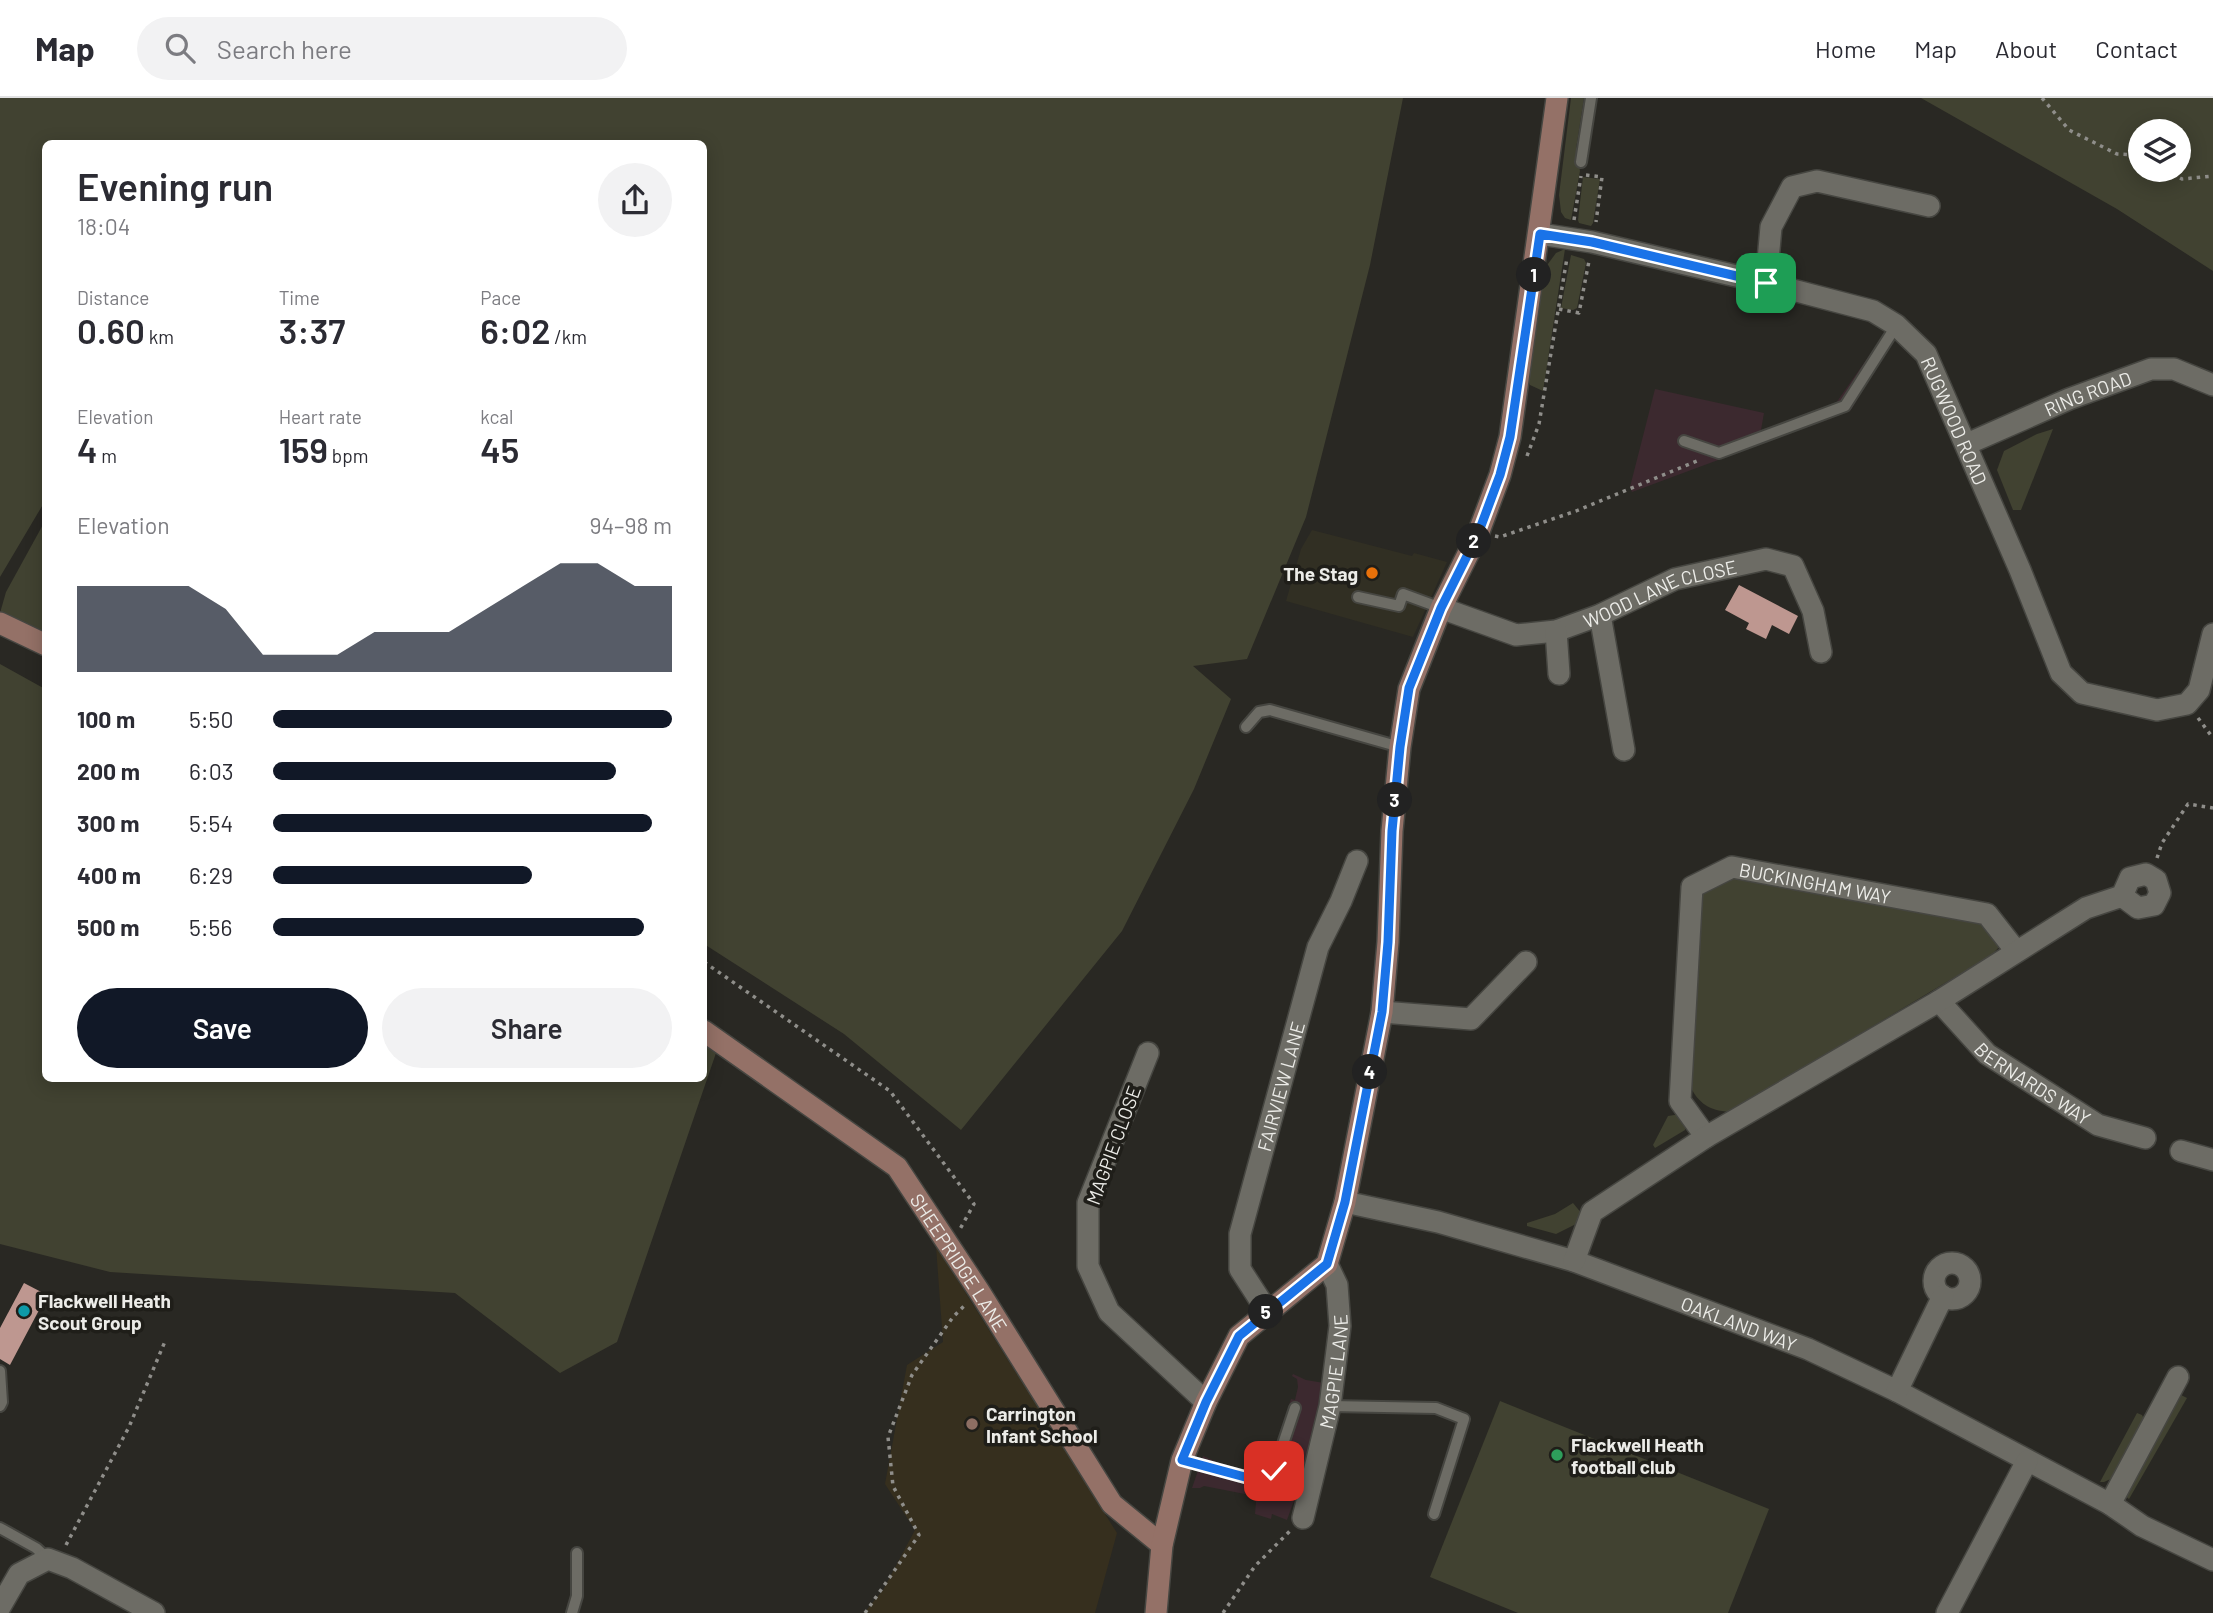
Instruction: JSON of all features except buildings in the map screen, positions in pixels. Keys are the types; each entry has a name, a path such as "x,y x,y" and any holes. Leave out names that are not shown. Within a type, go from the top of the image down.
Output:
{"street":[{"path":"1156,1613 1162,1545 1182,1460 1206,1402 1239,1336 1327,1264 1345,1202 1382,1012 1388,942 1392,831 1409,688 1441,608 1478,534 1500,475 1510,437 1557,98"},
{"path":"1766,283 1771,227 1792,187 1817,181 1929,206"},
{"name":"RUGWOOD ROAD","path":"1540,234 1766,283 1873,311 1896,325 1926,354 1967,443 2061,673 2082,693 2157,710 2187,704 2199,690 2213,635"},
{"name":"RING ROAD","path":"1967,443 2151,369 2174,369 2213,385"},
{"name":"WOOD LANE CLOSE","path":"1441,608 1516,635 1556,631 1600,615 1675,579 1766,559 1794,566 1813,611 1821,652"},
{"path":"1600,615 1624,750"},
{"path":"0,623 42,643"},
{"path":"1556,631 1559,674"},
{"name":"FAIRVIEW LANE","path":"1268,1311 1240,1269 1240,1234 1318,947 1357,861"},
{"name":"BUCKINGHAM WAY","path":"1706,1137 1680,1101 1692,887 1732,867 1987,915 2016,951"},
{"path":"1574,1261 1592,1212 1706,1137 1939,1001 2086,908 2123,897 2130,878 2146,874 2150,877"},
{"path":"1382,1012 1471,1019 1526,962"},
{"name":"BERNARDS WAY","path":"1939,1001 1987,1054 2098,1125 2145,1138"},
{"name":"SHEEPRIDGE LANE","path":"707,1033 897,1167 979,1291 1112,1504 1162,1545"},
{"name":"MAGPIE CLOSE","path":"1147,1053 1088,1203 1088,1266 1109,1312 1206,1402"},
{"path":"2181,1151 2213,1160"},
{"name":"OAKLAND WAY","path":"1345,1202 1438,1222 1574,1261 1808,1349 1897,1391 2110,1504 2142,1526 2213,1560"},
{"name":"MAGPIE LANE","path":"1303,1518 1330,1406 1340,1326 1337,1285 1327,1264"},
{"path":"1897,1391 1943,1296"},
{"path":"2110,1504 2178,1377"},
{"path":"1947,1613 2027,1461"},
{"path":"0,1606 19,1574 53,1561 72,1568 154,1613"}],"lane":[{"path":"1581,168 1591,98"},
{"path":"1684,441 1719,453 1845,406 1891,334"},
{"path":"1358,597 1399,606 1404,594 1441,608"},
{"path":"1246,727 1259,712 1270,710 1400,747"},
{"path":"0,1371 0,1406"},
{"path":"1330,1406 1436,1408 1464,1419 1434,1514"},
{"path":"1182,1460 1256,1480 1268,1477 1274,1471 1295,1408"},
{"path":"0,1528 53,1561"},
{"path":"572,1613 577,1596 577,1553"}],"path":[{"path":"2042,98 2068,130 2117,154 2128,154"},
{"path":"1521,462 1530,452 1539,424 1581,168"},
{"path":"2191,178 2213,176"},
{"path":"1504,524 1500,537 1576,511 1719,453"},
{"path":"2197,717 2213,738"},
{"path":"2150,877 2162,843 2188,804 2213,808"},
{"path":"707,964 890,1091 974,1204 950,1246"},
{"path":"865,1613 919,1535 893,1486 888,1437 912,1375 953,1317 979,1291"},
{"path":"53,1561 71,1534 129,1427 166,1339"},
{"path":"1223,1613 1255,1566 1303,1518"}],"shaded area":[{"path":"1883,336 1892,341 1850,411 1632,492 1630,487 1655,389 1764,413 1761,430 1770,429 1836,403"},
{"path":"1312,530 1412,556 1414,553 1447,562 1413,637 1286,601 1301,549"},
{"name":"Carrington Infant School","path":"936,1246 1117,1533 1095,1613 864,1613 883,1590 915,1530 885,1484 907,1365 943,1342"},
{"path":"1293,1374 1306,1380 1324,1383 1312,1450 1287,1520 1272,1514 1271,1519 1255,1514 1255,1497 1250,1495 1204,1486 1192,1488 1203,1456 1254,1479 1261,1476 1268,1464 1271,1464 1291,1399 1295,1400 1298,1387"}],"green space":[{"path":"0,98 1403,98 1370,265 1306,517 1247,659 1193,666 1231,699 1194,789 1122,931 961,1130 844,1034 707,946 707,140 42,140 42,506 0,577"},
{"path":"1571,98 1584,98 1576,149 1580,171 1571,220 1565,218 1561,212 1559,195"},
{"path":"1921,98 2213,98 2213,271 2117,209"},
{"path":"1583,177 1600,179 1591,226 1579,223 1578,220"},
{"path":"1565,249 1543,391 1529,382 1545,268 1556,253"},
{"path":"1571,255 1584,259 1586,263 1577,308 1573,310 1561,308"},
{"path":"2053,429 2021,510 2013,510 1997,470 2004,451"},
{"path":"42,526 42,632 0,613 6,592"},
{"path":"0,664 42,687 42,1082 706,1082 617,1342 560,1373 455,1293 110,1272 0,1244"},
{"path":"1722,871 1993,920 2002,938 1992,955 1729,1112 1716,1110 1701,1102 1690,1086 1699,899 1703,883"},
{"path":"707,1047 716,1053 707,1079"},
{"path":"1687,1113 1685,1130 1655,1148 1653,1145 1668,1116"},
{"path":"1573,1203 1582,1214 1580,1222 1556,1234 1527,1226 1527,1223 1555,1214"},
{"path":"2181,1395 2187,1398 2129,1499 2122,1493 2167,1407"},
{"name":"Flackwell Heath football club","path":"1500,1401 1769,1509 1728,1613 1518,1613 1430,1577"},
{"path":"2137,1413 2142,1415 2145,1421 2115,1477 2100,1482"}],"place":[{"name":"The Stag","path":"1372,573"},
{"name":"Flackwell Heath Scout Group","path":"24,1311"},
{"name":"Carrington Infant School","path":"972,1424"},
{"name":"Flackwell Heath football club","path":"1557,1455"}],"route":[{"path":"1274,1471 1268,1477 1256,1480 1182,1460 1206,1402 1239,1336 1327,1264 1345,1202 1382,1012 1388,942 1392,831 1409,688 1441,608 1478,534 1500,475 1510,437 1540,234 1592,242 1766,283"}]}
